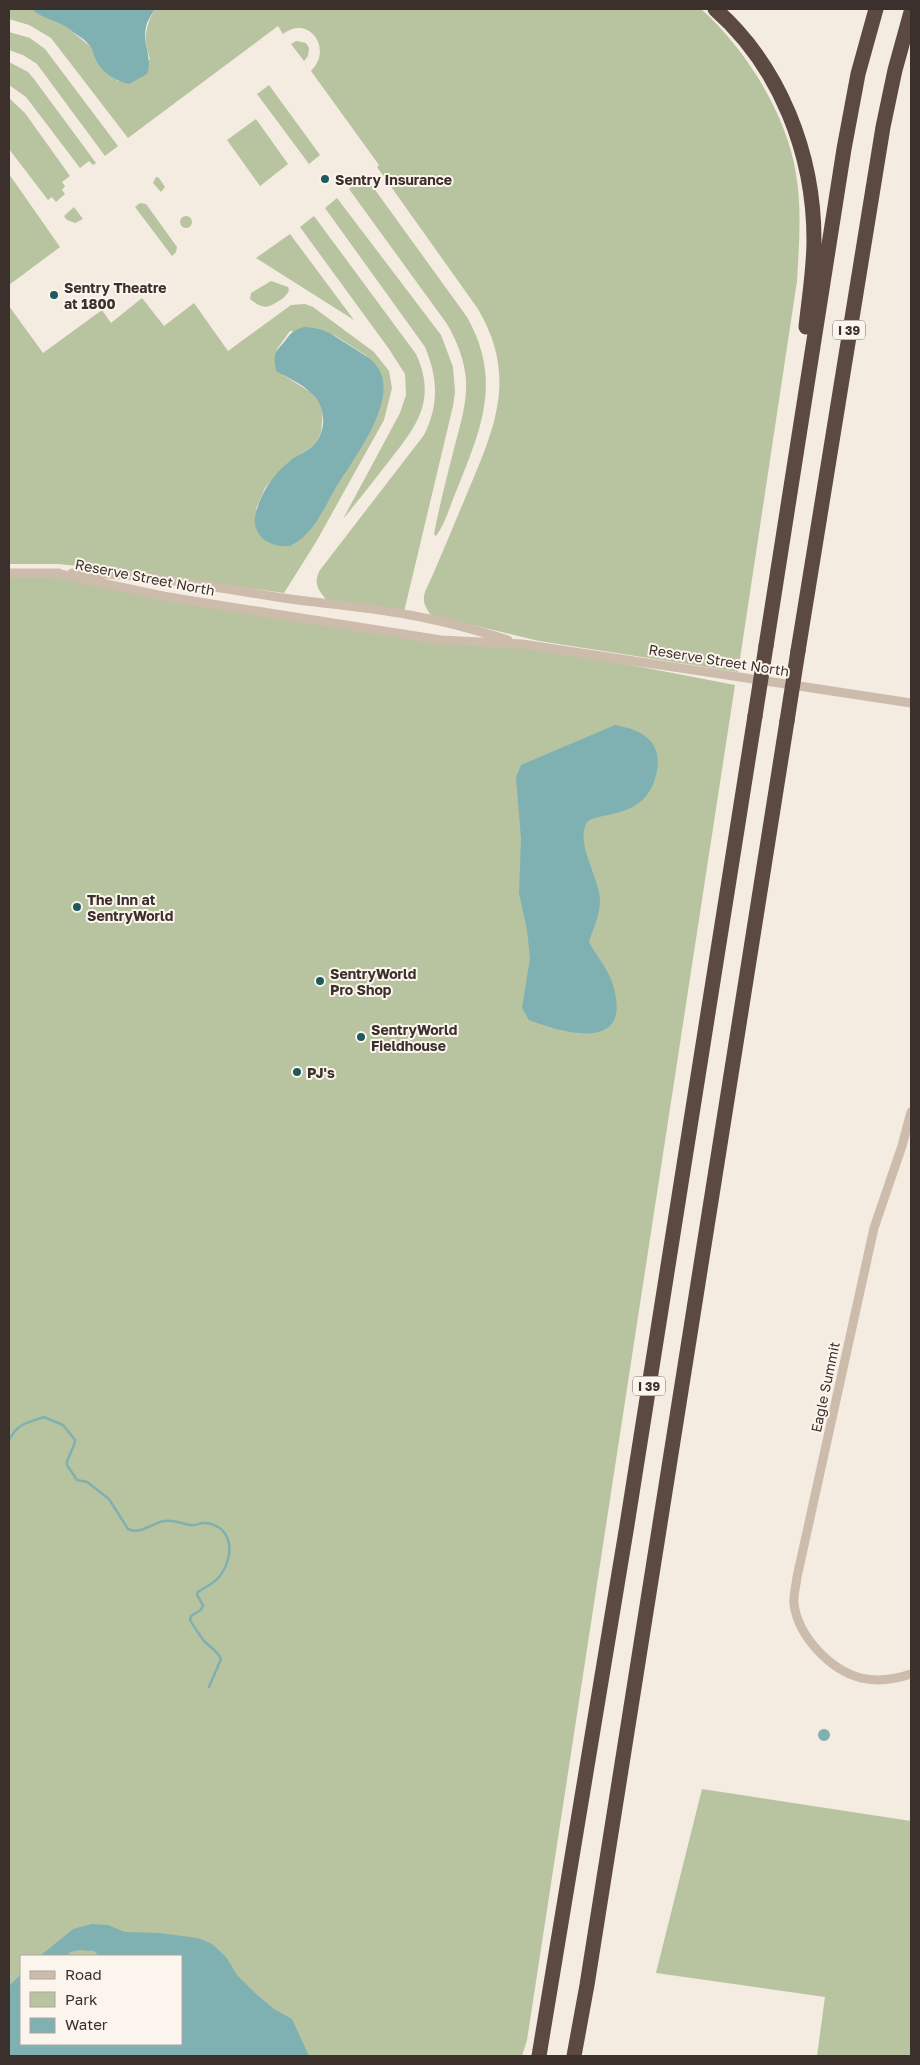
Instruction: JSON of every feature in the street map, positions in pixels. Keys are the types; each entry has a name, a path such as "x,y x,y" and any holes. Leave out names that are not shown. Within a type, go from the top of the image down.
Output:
{"highway":[{"path":"715,9 753,50 775,85 795,128 810,188 813,216 813,262 794,414 800,430"},
{"name":"I 39","path":"539,2056 624,1545 847,129 858,74 876,9"},
{"name":"I 39","path":"574,2056 589,1976 798,651 883,127 895,70 911,12"}],"street":[{"path":"9,574 54,573"},
{"name":"Reserve Street North","path":"54,573 167,597 441,640 522,644 911,703"},
{"name":"Reserve Street North","path":"54,573 93,573 164,580 431,618 522,644"},
{"name":"Eagle Summit","path":"911,1112 902,1146 874,1228 797,1577 794,1603 800,1624 819,1652 844,1671 861,1678 891,1678 911,1674"}],"green space":[{"path":"9,9 32,9 60,22 90,46 118,81 150,59 146,46 146,33 155,9 701,9 734,43 762,84 774,106 791,152 799,201 800,228 797,281 738,672 539,641 431,615 429,612 424,601 425,592 492,429 499,383 497,359 491,335 478,309 377,167 379,165 311,71 320,53 319,44 315,36 301,28 292,29 283,34 278,26 128,138 51,38 29,25 9,19"},
{"path":"9,32 30,38 45,49 118,146 105,156 37,64 23,55 9,50"},
{"path":"296,41 306,43 309,48 308,56 304,61 291,44"},
{"path":"9,62 28,72 96,163 93,165 89,161 80,168 26,97 9,85"},
{"path":"269,85 320,155 309,164 257,94"},
{"path":"9,98 25,113 70,176 62,182 65,186 62,190 65,194 56,202 52,197 48,200 9,149"},
{"path":"256,119 288,164 260,186 227,140"},
{"path":"9,174 60,247 9,285"},
{"path":"365,176 467,317 478,340 484,361 485,403 481,423 467,465 443,525 436,536 434,534 439,511 465,404 466,381 464,366 457,344 447,324 349,189"},
{"path":"156,177 159,178 165,187 161,192 153,183"},
{"path":"337,198 441,335 453,367 455,392 453,406 404,612 327,600 319,590 317,583 320,570 424,435 432,413 435,391 432,370 425,347 325,208"},
{"path":"140,203 146,204 177,247 176,252 172,256 135,207"},
{"path":"74,207 83,219 75,223 67,220 64,216"},
{"path":"184,216 188,216 192,222 188,228 184,228 180,224 180,220"},
{"path":"314,216 416,354 425,386 420,414 406,439 343,519 400,413 406,395 405,374 389,349 300,227"},
{"path":"290,234 354,320 256,258"},
{"path":"271,281 288,287 287,294 266,307 260,306 250,299 251,293"},
{"path":"142,298 164,326 194,303 228,351 291,305 305,304 313,307 374,352 389,371 392,388 384,420 316,542 284,593 129,571 58,564 9,564 9,306 43,353 102,310 111,323","holes":["290,331 334,335 367,356 378,413 319,517 305,535 293,545 256,509 265,488 272,480 289,462 315,445 321,433 323,411 320,403 312,393 283,375 277,349"]},
{"path":"9,573 55,573 404,633 522,644 735,685 527,2040 522,2056 9,2056"},
{"path":"702,1789 911,1821 911,2056 817,2056 825,1997 656,1973"}],"water":[{"path":"32,9 155,9 147,22 145,33 149,62 147,74 129,84 114,79 99,65 91,48 85,41 65,26 40,15"},
{"path":"304,327 330,333 376,364 383,381 383,395 379,411 364,444 314,525 294,544 281,546 268,542 259,535 255,524 257,509 272,479 290,461 315,444 322,431 323,424 322,410 316,398 303,386 276,371 275,358 281,345 293,332"},
{"path":"615,725 635,731 648,739 656,751 658,767 650,790 641,801 631,808 598,817 586,824 584,842 600,901 598,917 589,942 610,977 617,1004 614,1020 606,1029 594,1033 578,1033 545,1026 529,1020 522,1008 530,958 527,930 519,893 521,839 516,777 521,765"},
{"path":"822,1729 826,1729 830,1735 826,1741 822,1741 818,1737 818,1733"},
{"path":"92,1924 108,1925 125,1932 159,1933 198,1938 212,1944 226,1957 237,1975 255,1993 274,2009 292,2019 309,2056 9,2056 9,1986 20,1975 20,2045 182,2045 182,1955 98,1955 94,1951 80,1950 70,1952 68,1955 41,1955 73,1929"}],"waterway":[{"path":"9,1440 12,1434 20,1427 28,1422 44,1417 63,1425 75,1440 67,1465 77,1480 87,1482 109,1499 128,1529 137,1531 160,1522 171,1521 192,1525 210,1524 218,1527 224,1533 229,1546 226,1565 216,1580 198,1592 197,1595 203,1605 201,1610 191,1616 190,1620 204,1641 216,1651 221,1659 209,1687"}],"place":[{"name":"Sentry Insurance","path":"325,179"},
{"name":"Sentry Theatre at 1800","path":"54,295"},
{"name":"The Inn at SentryWorld","path":"77,907"},
{"name":"SentryWorld Pro Shop","path":"320,981"},
{"name":"SentryWorld Fieldhouse","path":"361,1037"},
{"name":"PJ's","path":"297,1072"}]}
